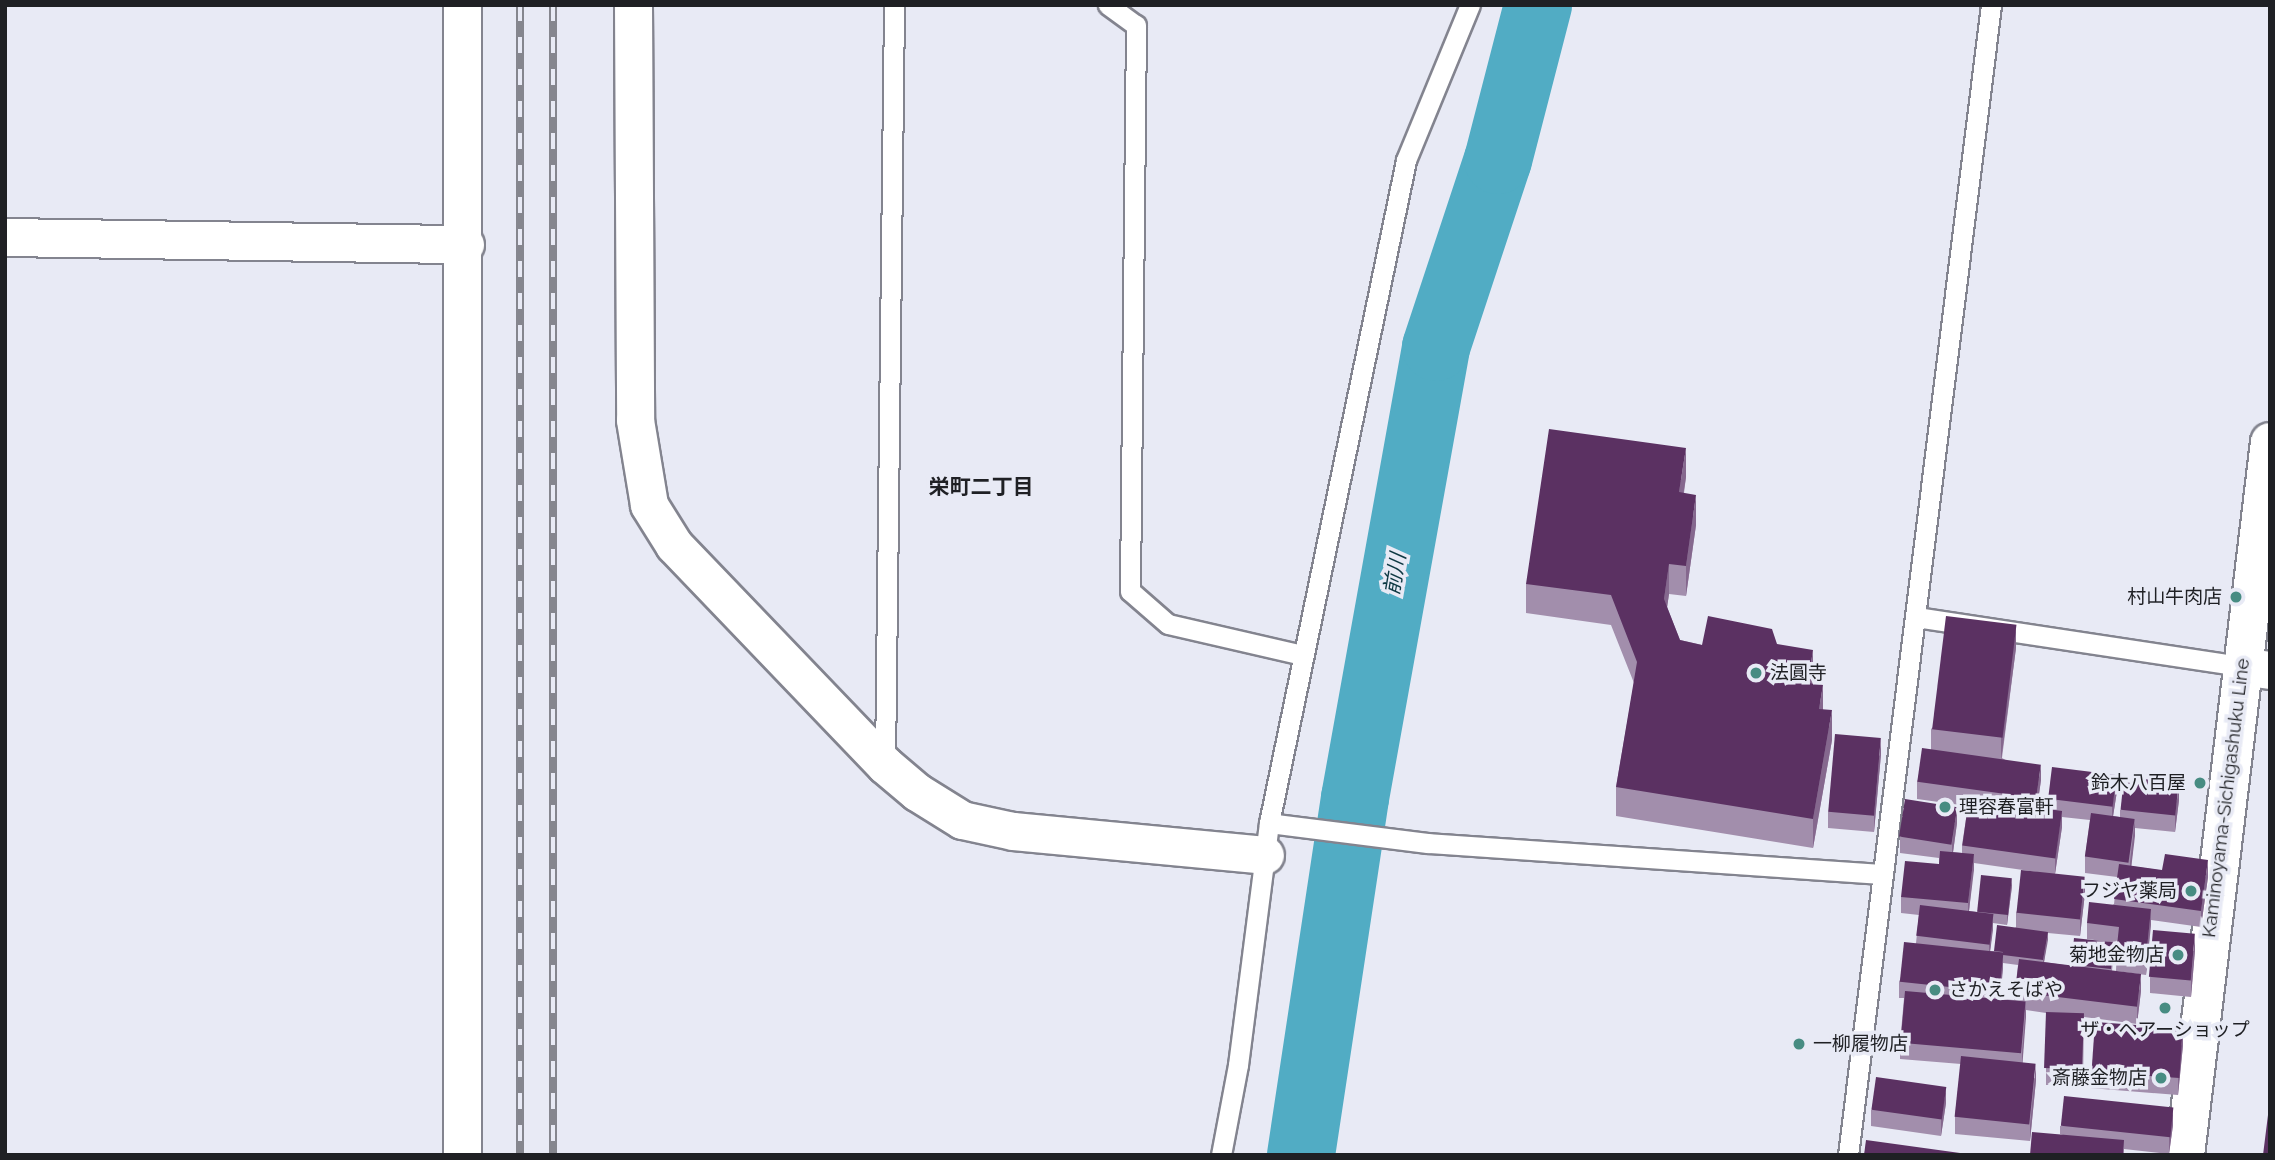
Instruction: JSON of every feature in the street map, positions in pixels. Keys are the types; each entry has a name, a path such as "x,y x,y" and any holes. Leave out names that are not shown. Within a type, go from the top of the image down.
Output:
{"main road":[{"name":"Kaminoyama-Sichigashuku Line","path":"2185,1155 2255,668 2270,442"}],"street":[{"path":"461,5 465,244 463,1155"},
{"path":"634,5 635,420 649,505 696,569 885,765 916,792 962,820 1013,831 1267,839"},
{"path":"5,237 465,244"}],"lane":[{"path":"885,765 894,5"},
{"path":"1108,5 1136,25 1130,591 1168,624 1302,655"},
{"path":"1221,1155 1238,1065 1267,839 1302,655 1406,160 1470,5"},
{"path":"1848,1155 1991,5"},
{"path":"1916,617 2255,668"},
{"path":"1267,839 1428,843 1883,874"}],"building":[{"path":"1549,429 1686,448 1679,492 1696,495 1686,566 1669,564 1664,599 1680,640 1702,645 1708,616 1772,629 1777,644 1813,650 1808,683 1823,685 1819,709 1832,710 1813,819 1616,787 1637,662 1611,595 1526,584"},
{"path":"1946,616 2016,625 2003,738 1932,729"},
{"path":"1835,734 1881,738 1874,816 1828,812"},
{"path":"1922,748 2041,765 2036,798 1917,782"},
{"path":"2052,767 2117,775 2113,807 2048,799"},
{"path":"2124,777 2179,783 2175,816 2121,810"},
{"path":"1969,798 2062,811 2055,859 1962,846"},
{"path":"1905,799 1957,807 1951,845 1899,837"},
{"path":"2091,813 2135,819 2128,863 2085,857"},
{"path":"1940,851 1974,854 1968,903 1901,897 1905,861 1939,864"},
{"path":"2165,854 2208,860 2201,911 2114,899 2119,864 2162,870"},
{"path":"2021,870 2085,877 2080,919 2017,913"},
{"path":"1981,875 2012,878 2008,915 1977,912"},
{"path":"2089,902 2151,909 2146,958 2116,955 2119,927 2087,923"},
{"path":"1920,905 1993,914 1990,945 1916,936"},
{"path":"1997,925 2048,932 2043,960 2003,955 2003,952 1994,951"},
{"path":"2153,930 2195,934 2191,980 2149,977"},
{"path":"2074,938 2114,942 2111,969 2071,965"},
{"path":"1904,942 2003,952 1999,992 1900,982"},
{"path":"2019,959 2141,974 2137,1007 2015,992"},
{"path":"1905,991 2026,1002 2021,1053 1900,1043"},
{"path":"2046,1012 2084,1013 2082,1069 2044,1068"},
{"path":"2095,1022 2183,1028 2179,1078 2092,1072"},
{"path":"1961,1056 2036,1064 2029,1125 1955,1117"},
{"path":"1876,1077 1946,1087 1942,1120 1871,1110"},
{"path":"2064,1096 2173,1107 2170,1137 2061,1126"},
{"path":"2270,1099 2270,1155 2263,1155"},
{"path":"2032,1132 2124,1140 2123,1155 2030,1155"},
{"path":"1866,1140 1960,1153 1864,1155"}],"waterway":[{"name":"前川","path":"1301,1155 1355,798 1436,347 1498,160 1538,5"}],"railway":[{"path":"520,5 520,1155"},
{"path":"553,5 553,1155"}],"place":[{"name":"村山牛肉店","path":"2236,597"},
{"name":"法圓寺","path":"1756,673"},
{"name":"鈴木八百屋","path":"2200,783"},
{"name":"理容春富軒","path":"1945,807"},
{"name":"フジヤ薬局","path":"2191,891"},
{"name":"菊地金物店","path":"2178,955"},
{"name":"さかえそばや","path":"1935,990"},
{"name":"ザ・ヘアーショップ","path":"2165,1008"},
{"name":"一柳履物店","path":"1799,1044"},
{"name":"斎藤金物店","path":"2161,1078"}],"district":[{"name":"栄町二丁目","path":"981,487"}]}
